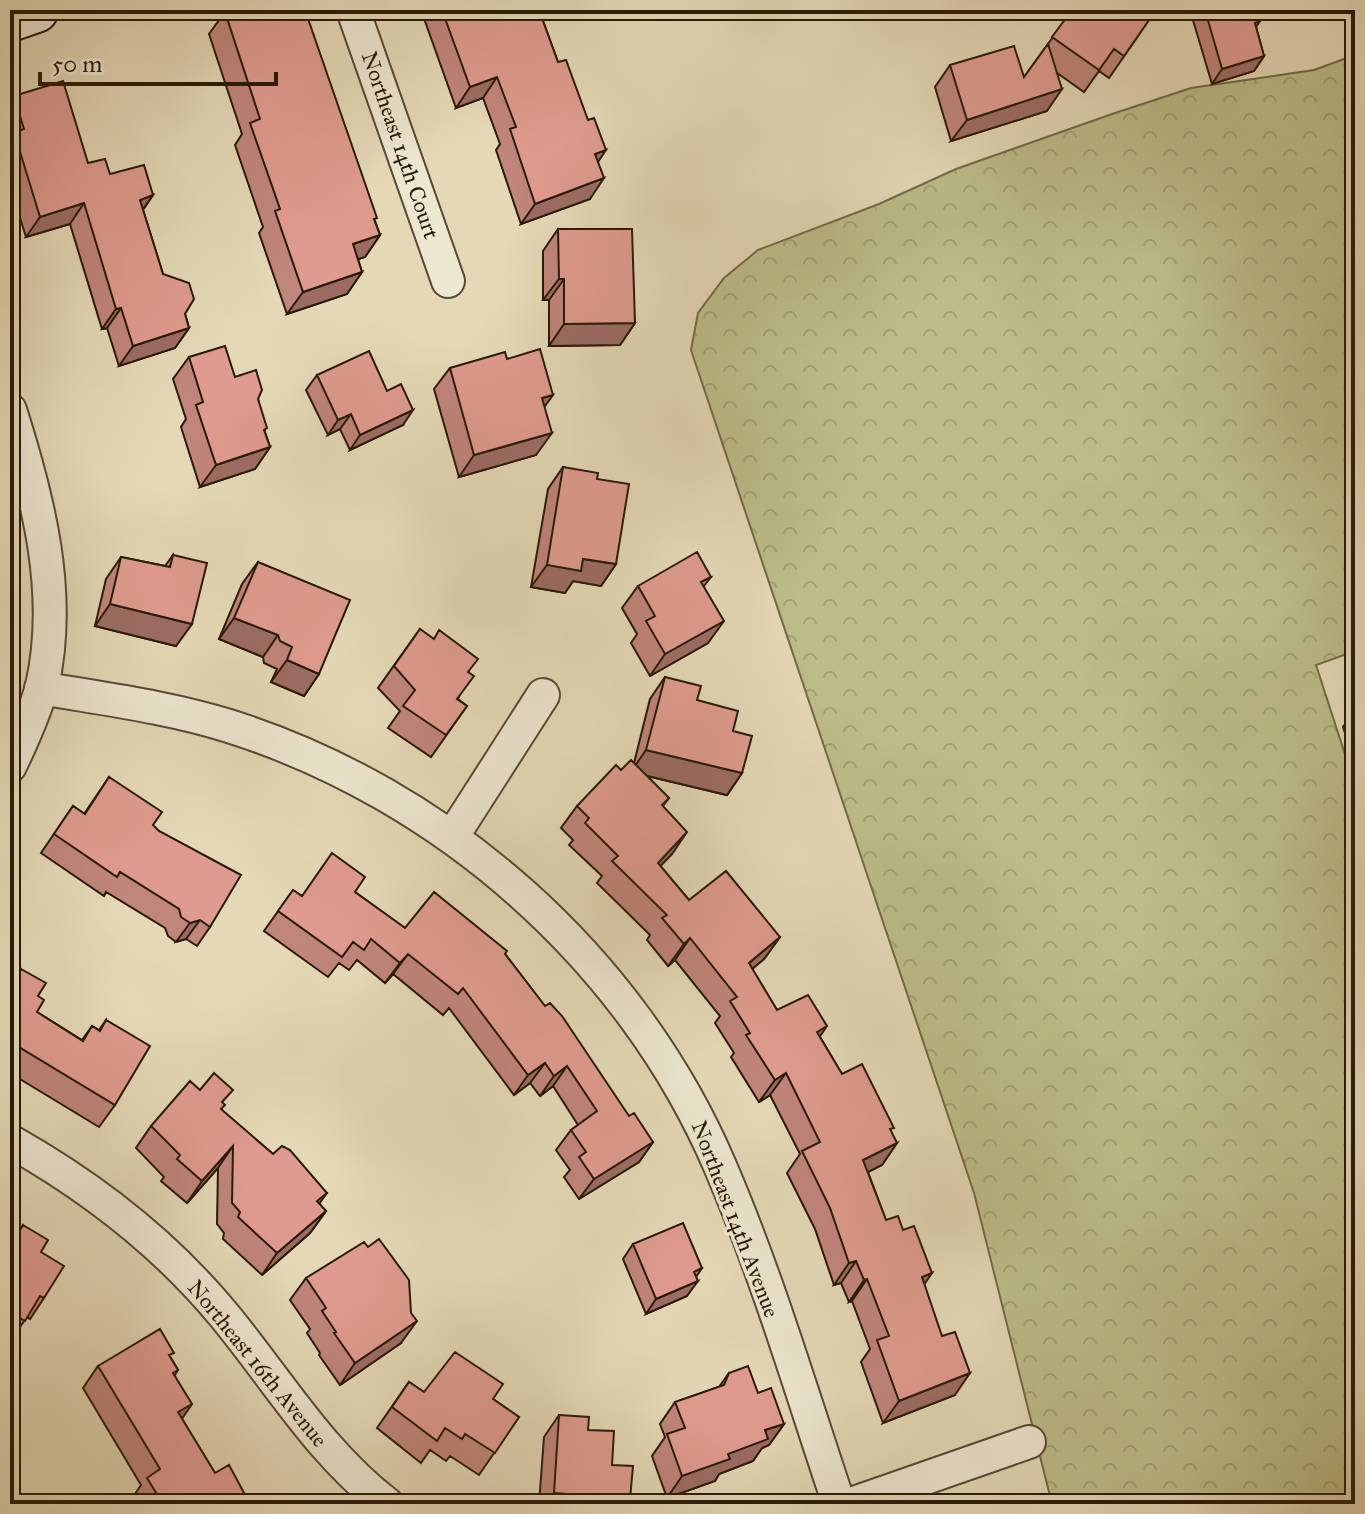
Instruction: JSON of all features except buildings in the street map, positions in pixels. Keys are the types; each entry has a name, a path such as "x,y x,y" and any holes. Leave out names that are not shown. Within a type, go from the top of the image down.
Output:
{"main road":[{"path":"10,19 36,10"}],"street":[{"name":"Northeast 14th Court","path":"353,10 448,281"},
{"path":"10,410 42,526 48,587 47,648 41,688 10,766"},
{"name":"Northeast 14th Avenue","path":"41,688 177,711 282,745 345,773 452,837 507,879 566,937 637,1021 675,1079 720,1165 839,1504"},
{"path":"452,837 543,695"},
{"name":"Northeast 16th Avenue","path":"10,1141 90,1191 132,1223 185,1273 240,1335 331,1454 377,1500"},
{"path":"851,1504 1029,1442"}],"green space":[{"path":"1355,55 1355,651 1316,665 1355,785 1355,1504 1052,1504 974,1193 691,350 698,313 724,278 758,250 879,204 956,169 1191,88 1314,70"}]}
